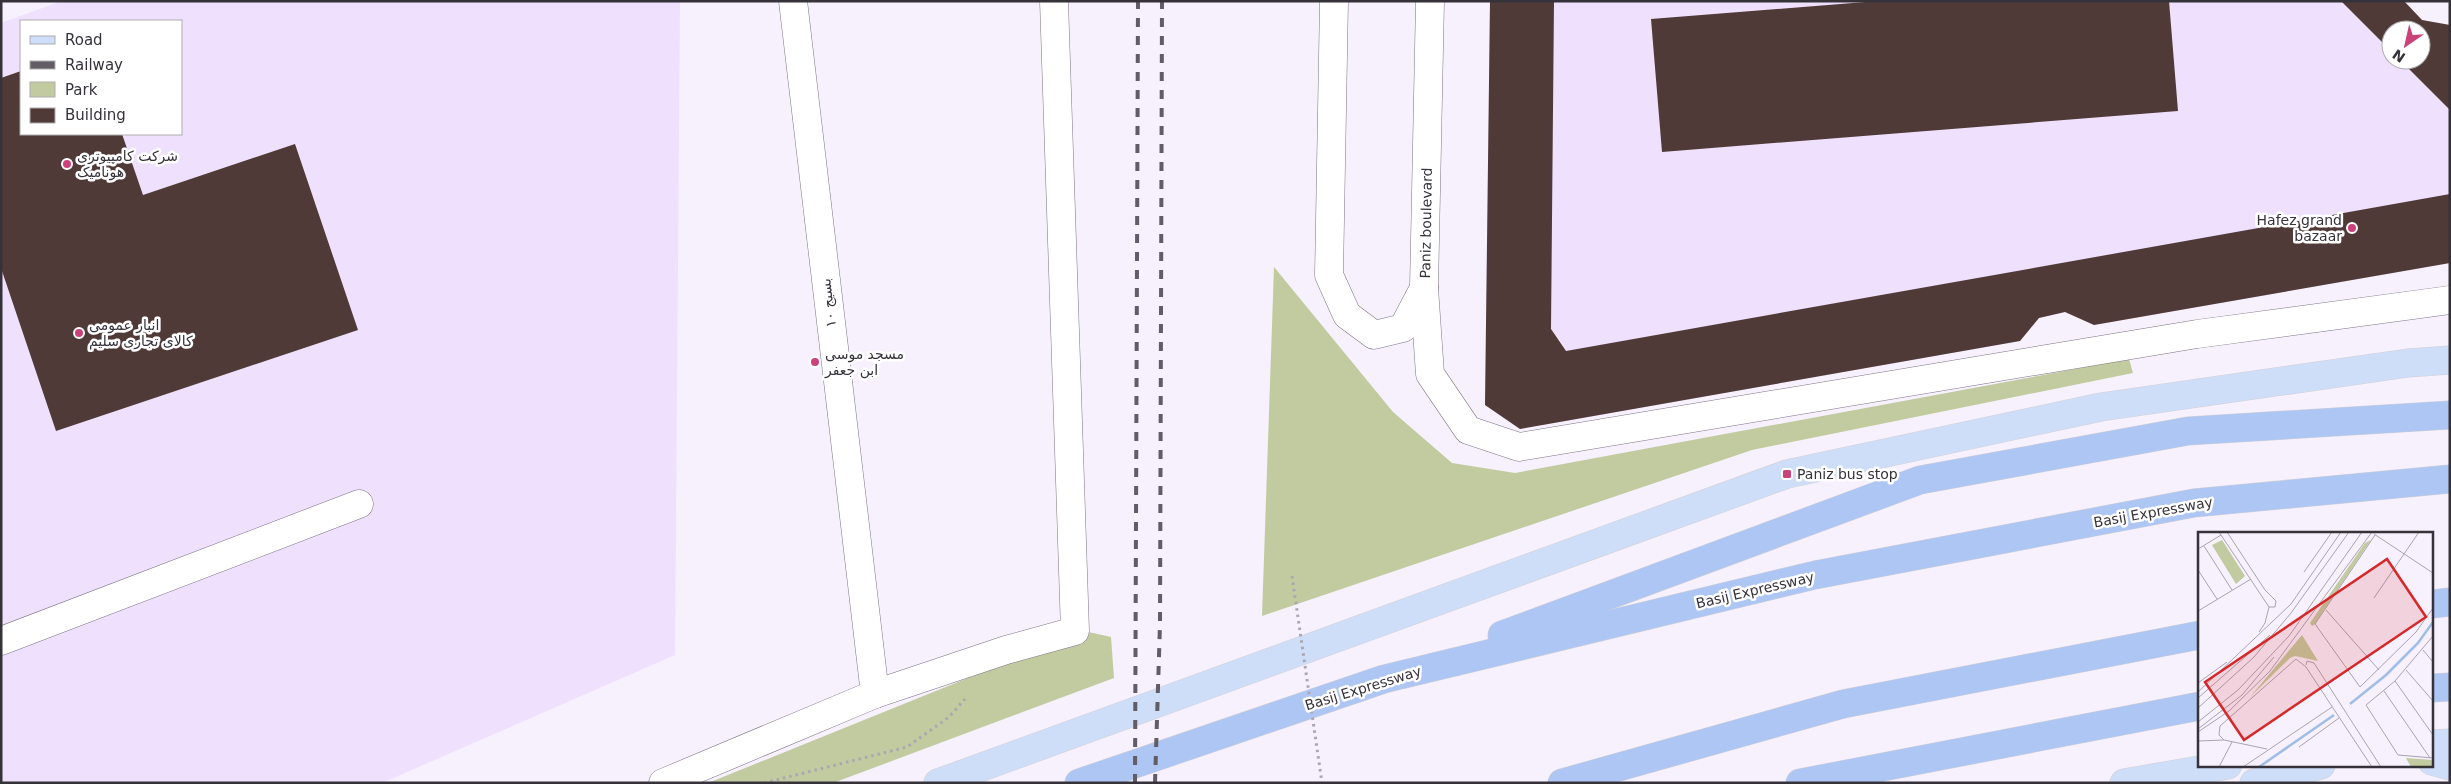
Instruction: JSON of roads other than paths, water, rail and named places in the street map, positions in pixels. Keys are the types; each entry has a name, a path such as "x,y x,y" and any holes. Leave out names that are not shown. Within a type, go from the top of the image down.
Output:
{"highway":[{"path":"1384,679 1920,480 2188,431 2450,415"},
{"name":"Basij Expressway","path":"1079,783 1384,679 1814,575 2194,503 2450,479"},
{"path":"2434,604 2450,602"},
{"path":"1562,783 1843,704 2198,635"},
{"path":"2434,688 2450,687"},
{"path":"1800,783 2198,706"}],"main road":[{"path":"938,783 1787,474 2101,407 2408,363 2450,360"},
{"path":"2434,744 2450,743"},
{"path":"2434,762 2450,766"},
{"path":"2124,783 2222,766"},
{"path":"2254,783 2317,766"}],"street":[{"name":"بسیج ۱۰","path":"793,1 875,694"},
{"path":"664,783 875,694 1006,650 1075,631 1054,1"},
{"name":"Paniz boulevard","path":"1334,1 1330,275 1347,315 1374,334 1403,328 1424,288 1430,1"},
{"path":"1424,288 1430,374 1468,430 1519,447 2197,334 2450,300"},
{"path":"1,641 359,504"}],"railway":[{"path":"1135,783 1138,1"},
{"path":"1155,783 1160,624 1162,1"}],"place":[{"name":"شرکت کامپیوتری هونامیک","path":"67,164"},
{"name":"Hafez grand bazaar","path":"2352,228"},
{"name":"انبار عمومی کالای تجاری سلیم","path":"79,333"},
{"name":"مسجد موسی ابن جعفر","path":"815,362"},
{"name":"Paniz bus stop","path":"1787,474"}]}
